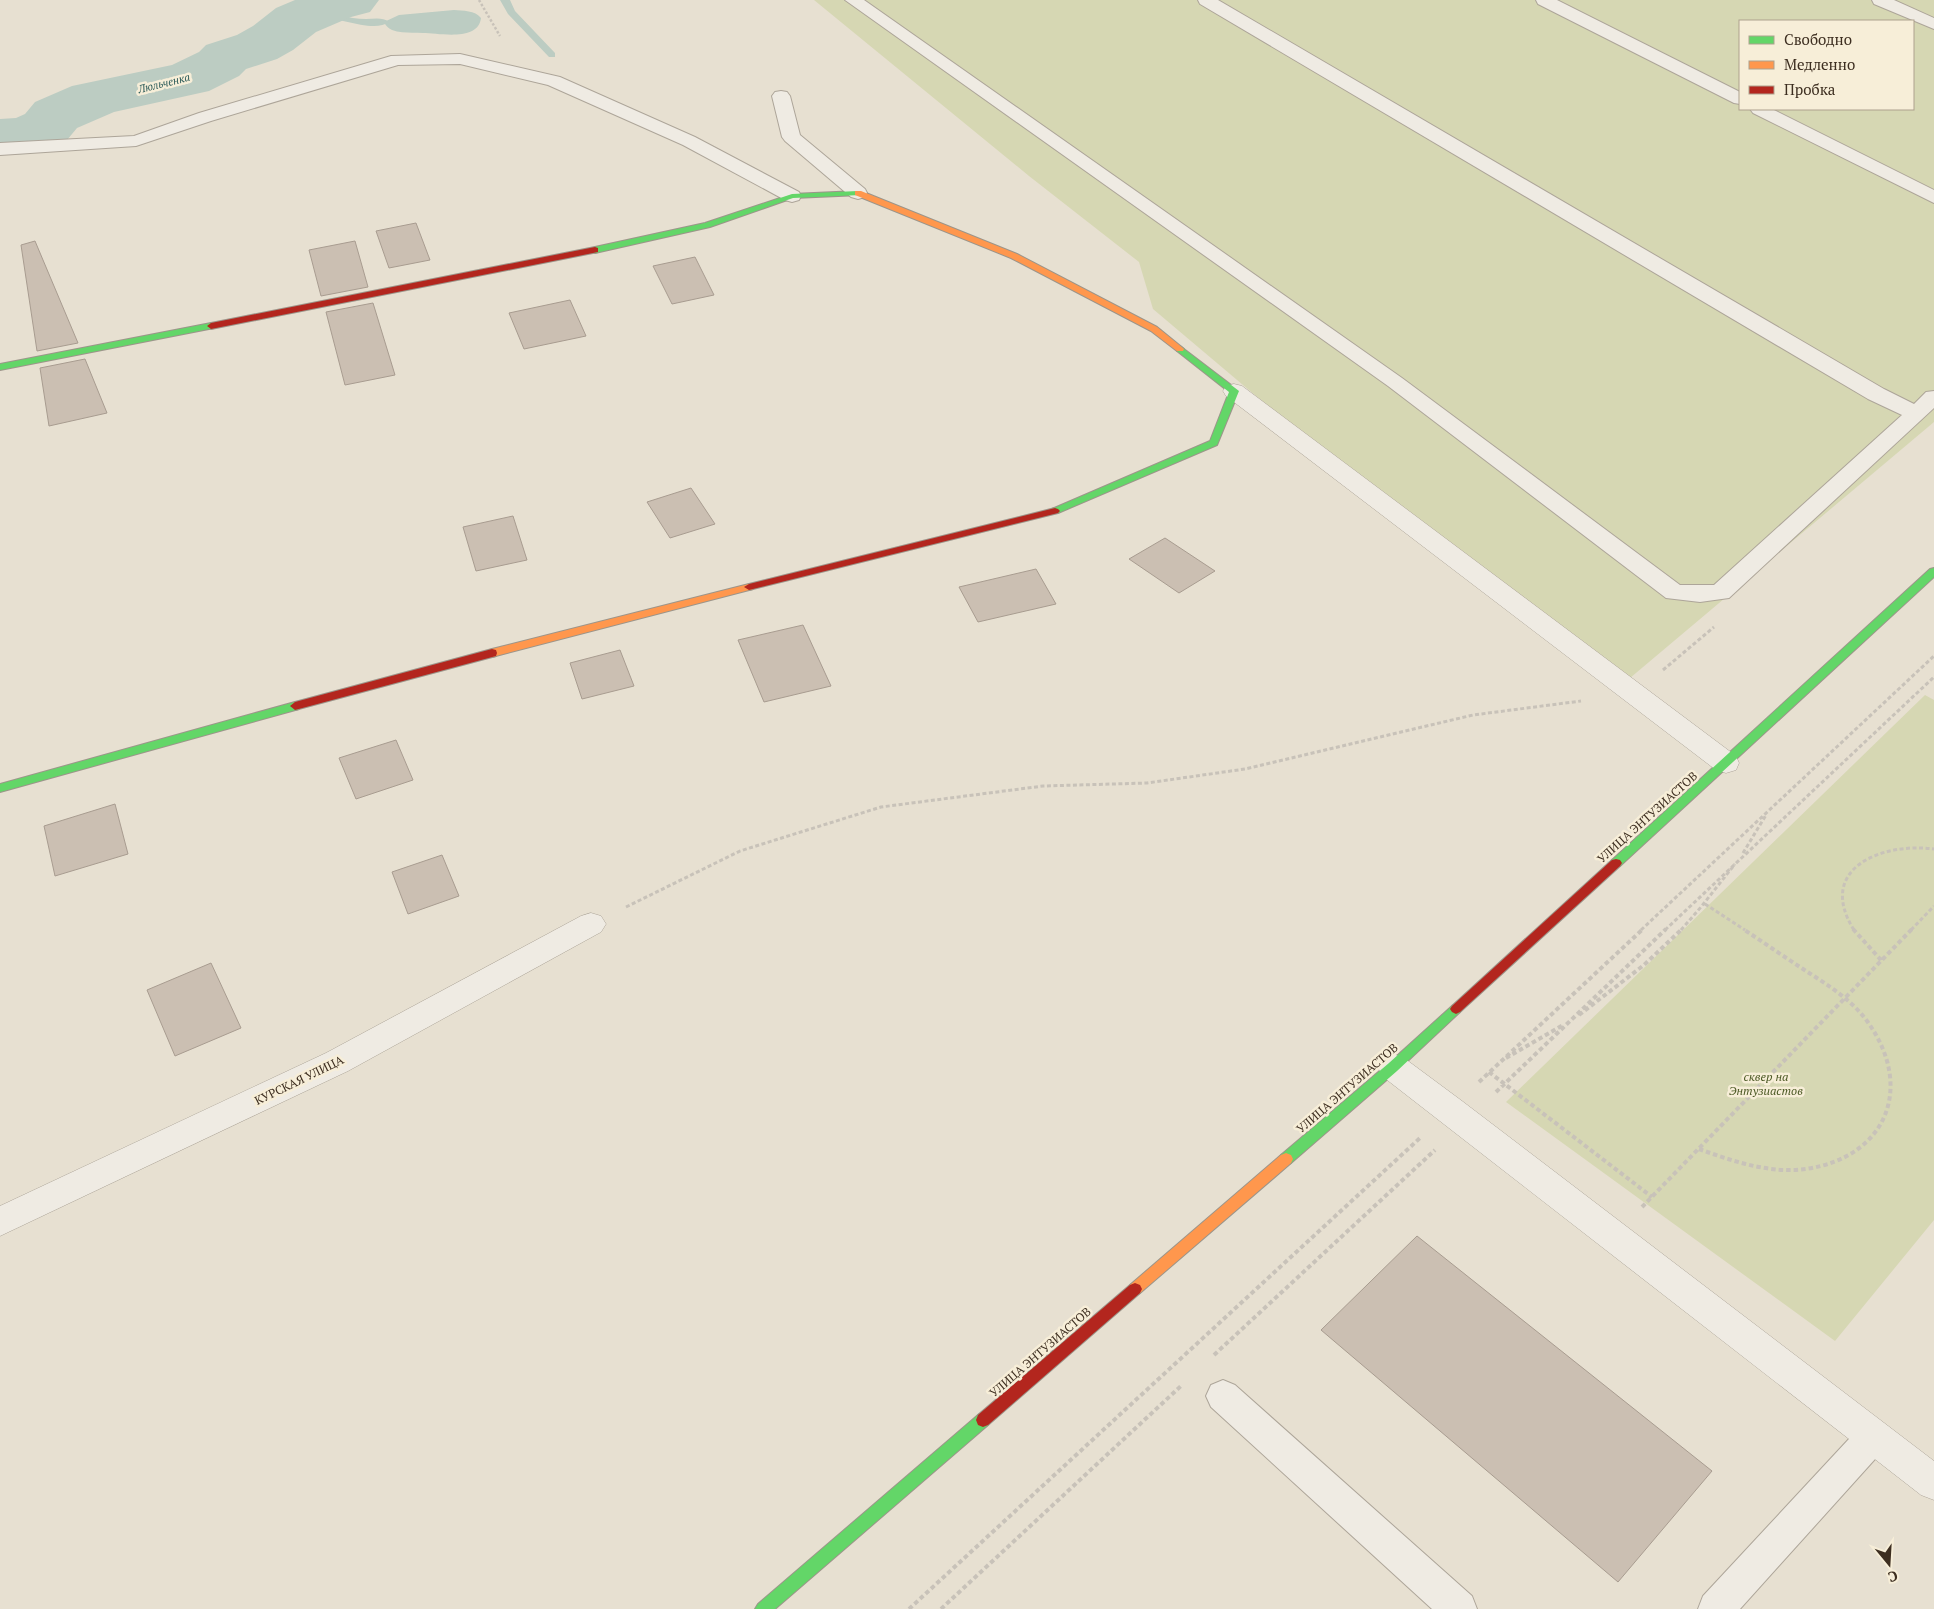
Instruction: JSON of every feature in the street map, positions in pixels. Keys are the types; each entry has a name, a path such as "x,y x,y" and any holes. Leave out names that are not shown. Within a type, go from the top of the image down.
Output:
{"street":[{"path":"0,367 562,258 707,226 792,196 858,193 1014,256 1154,330 1726,763"},
{"path":"0,788 348,691 809,571 1054,511 1214,442 1234,391"},
{"name":"УЛИЦА ЭНТУЗИАСТОВ","path":"763,1609 1393,1067 1934,571"},
{"name":"КУРСКАЯ УЛИЦА","path":"0,1222 337,1062 591,924"},
{"path":"1393,1067 1934,1483"}],"lane":[{"path":"853,0 1395,382 1674,592 1700,594 1722,592 1934,397"},
{"path":"1206,0 1868,389 1916,413"},
{"path":"1544,0 1739,98"},
{"path":"1880,0 1934,24"},
{"path":"0,149 136,141 205,117 397,60 460,59 554,81 689,141 792,196"},
{"path":"781,96 791,137 858,193"},
{"path":"1761,110 1934,197"},
{"path":"1224,1396 1459,1609"},
{"path":"1716,1609 1874,1437"}],"path":[{"path":"909,1609 1451,1110 1934,656"},
{"path":"591,924 740,851 881,807 1043,786 1146,783 1235,771 1473,715 1635,694"},
{"path":"1501,1061 1570,1021 1626,981 1665,947 1705,904 1740,858 1769,810"},
{"path":"1882,960 1864,944 1852,928 1845,910 1843,894 1847,878 1856,866 1870,856 1888,850 1908,847 1934,850"},
{"path":"1699,1148 1734,1162 1770,1169 1806,1169 1838,1162 1863,1147 1881,1126 1891,1103 1892,1075 1884,1048 1868,1021 1845,997 1705,904"},
{"path":"1613,1236 1934,906"},
{"path":"1490,1072 1652,1197"}],"green space":[{"path":"814,0 1934,0 1934,422 1630,678 1301,434 1153,309 1139,262 1029,176"},
{"name":"сквер на Энтузиастов","path":"1925,695 1934,700 1934,1220 1835,1341 1506,1102"}],"shaded area":[{"path":"454,10 469,11 478,15 481,18 478,26 466,33 448,35 400,32 392,30 384,22 399,15"}],"building":[{"path":"416,223 430,260 389,268 376,231"},
{"path":"35,241 78,343 37,351 21,245"},
{"path":"355,241 368,287 321,296 309,250"},
{"path":"695,257 714,295 672,304 653,266"},
{"path":"570,300 586,336 524,349 509,313"},
{"path":"373,303 395,375 345,385 326,312"},
{"path":"85,359 107,413 49,426 40,368"},
{"path":"691,488 715,524 670,538 647,502"},
{"path":"513,516 527,560 476,571 463,527"},
{"path":"1165,538 1215,571 1179,593 1129,559"},
{"path":"1036,569 1056,604 978,622 959,587"},
{"path":"803,625 831,686 764,702 738,640"},
{"path":"620,650 634,686 582,699 570,663"},
{"path":"396,740 413,780 356,799 339,758"},
{"path":"115,804 128,854 55,876 44,826"},
{"path":"442,855 459,896 408,914 392,872"},
{"path":"211,963 241,1028 175,1056 147,990"},
{"path":"1417,1236 1712,1471 1618,1582 1321,1330"}],"waterway":[{"path":"310,0 306,6 307,15 325,14 356,22 384,22"},
{"name":"Люльченка","path":"0,137 25,136 35,132 46,127 56,115 93,99 188,79 219,64 226,57 257,47 273,38 296,20 331,5 351,0"},
{"path":"505,0 511,12 552,55"}],"traffic: fast":[{"path":"595,250 707,225 792,196 858,193"},
{"path":"0,367 211,326"},
{"path":"1055,511 1214,443 1234,391 1180,349"},
{"path":"1616,863 1934,571"},
{"path":"0,788 295,706"},
{"path":"1286,1159 1393,1067 1456,1009"},
{"path":"763,1609 983,1420"}],"traffic: slow":[{"path":"858,193 1014,256 1154,329 1180,349"},
{"path":"492,653 749,587"},
{"path":"1135,1289 1286,1159"}],"traffic: jam":[{"path":"211,326 595,250"},
{"path":"749,587 1055,511"},
{"path":"295,706 492,653"},
{"path":"1456,1009 1616,863"},
{"path":"983,1420 1135,1289"}]}
